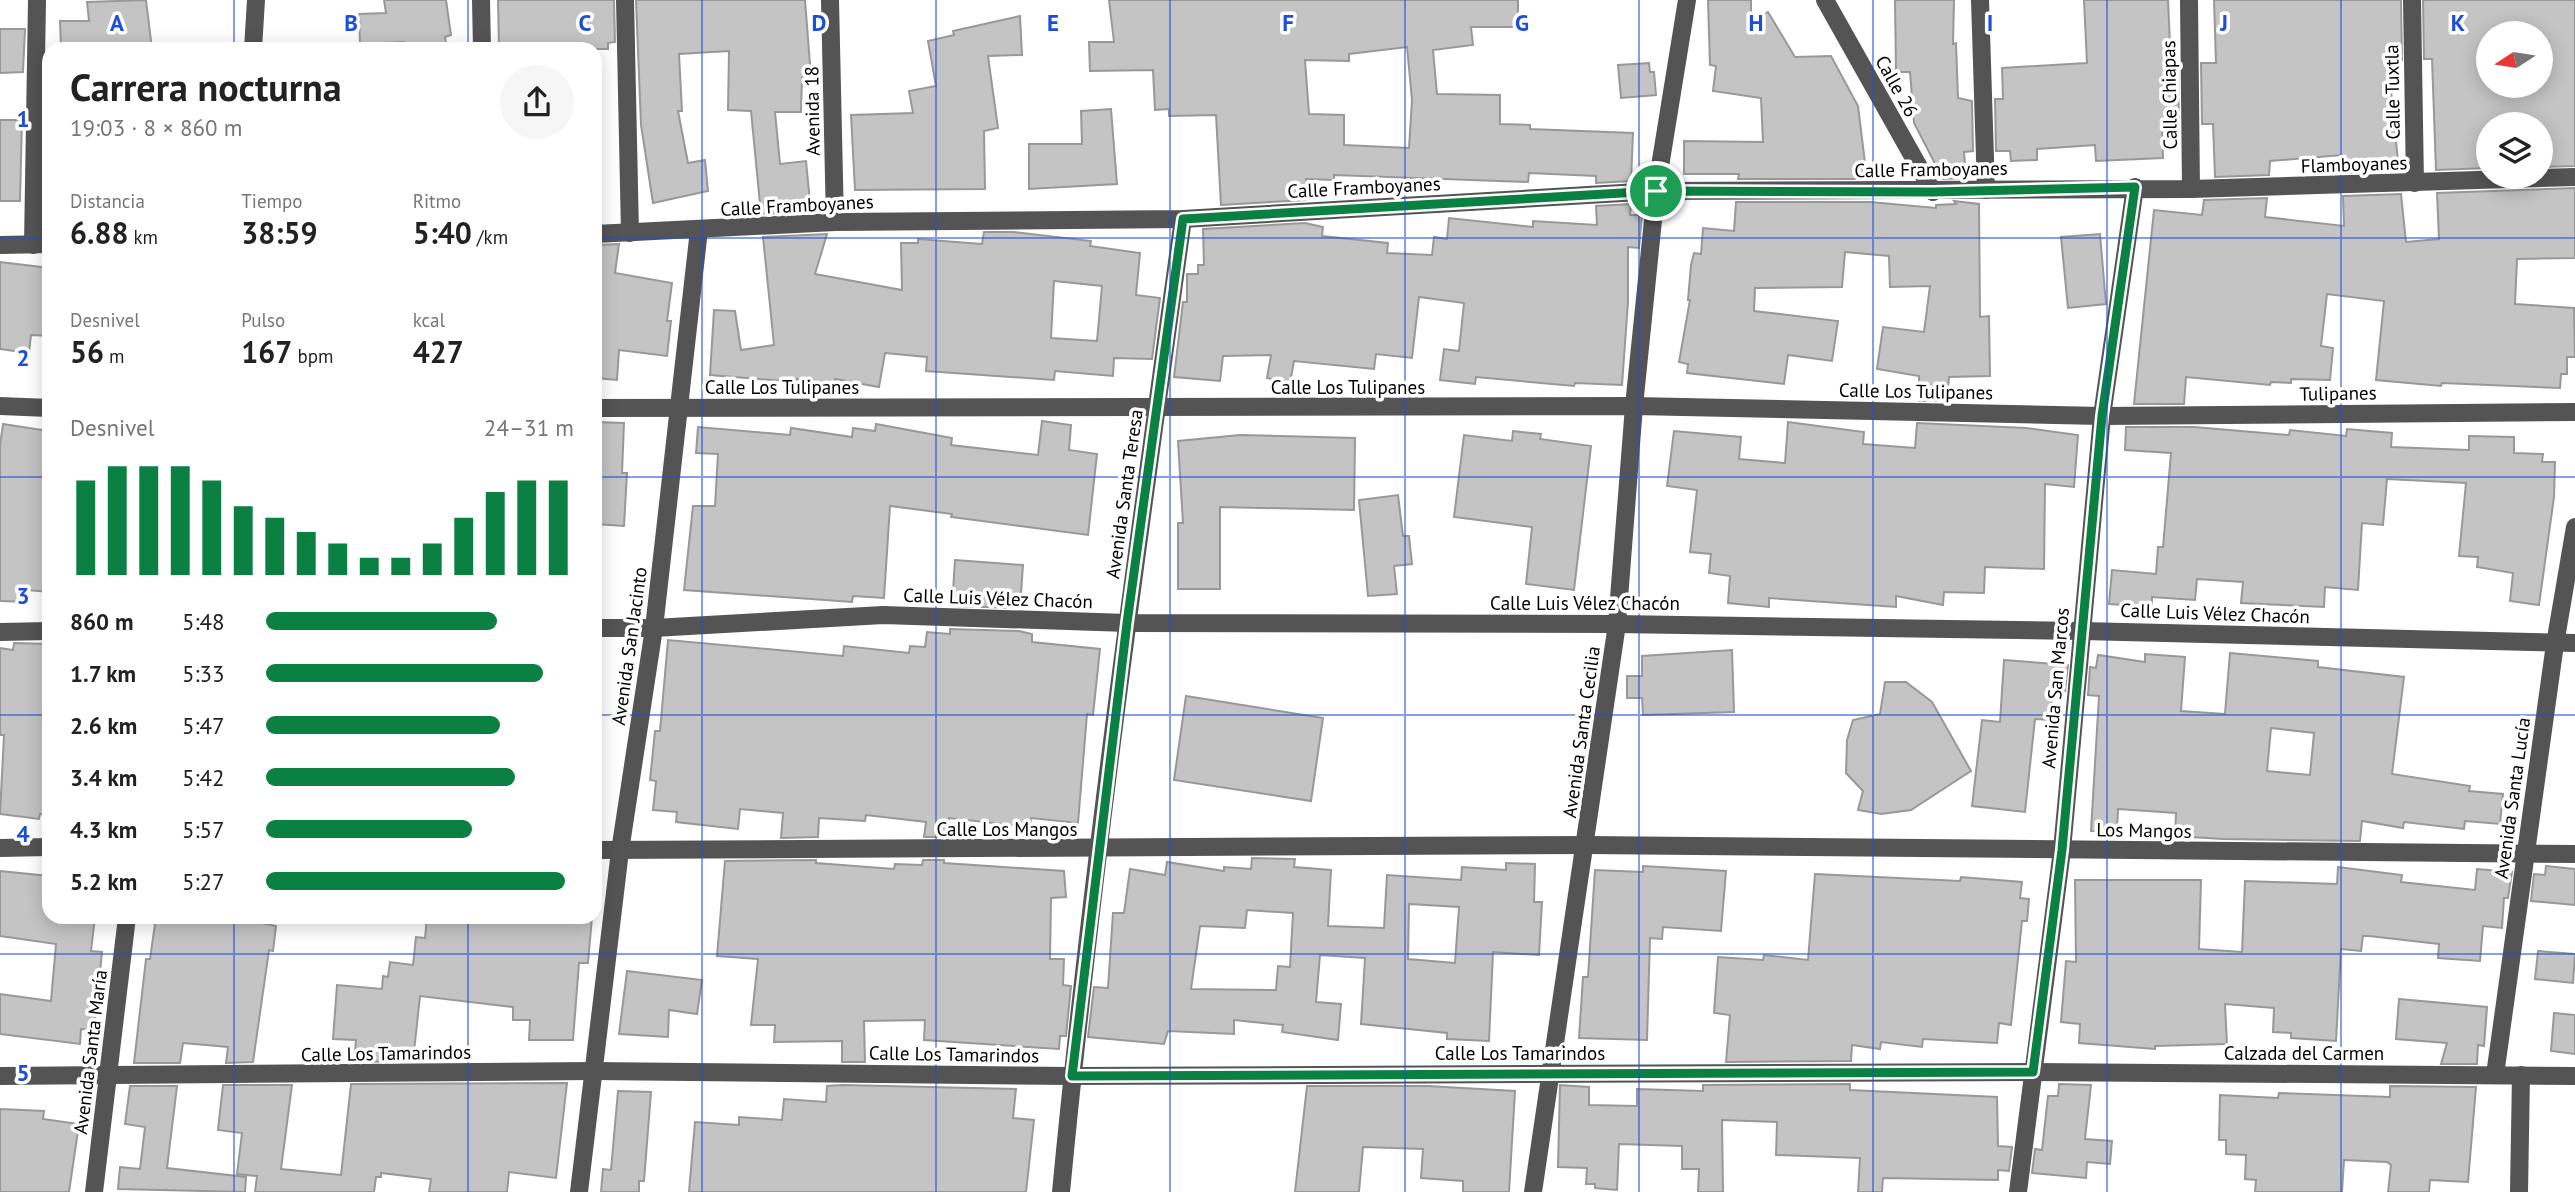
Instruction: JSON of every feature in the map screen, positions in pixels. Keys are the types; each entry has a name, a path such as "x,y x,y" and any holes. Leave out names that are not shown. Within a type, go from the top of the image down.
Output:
{"street":[{"path":"0,245 41,245 37,0"},
{"path":"253,42 256,0"},
{"path":"481,0 482,42"},
{"path":"625,0 630,233"},
{"name":"Avenida 18","path":"830,0 835,222"},
{"name":"Avenida Santa Cecilia","path":"1533,1192 1587,845 1616,624 1634,406 1656,191 1687,0"},
{"name":"Calle 26","path":"1825,0 1933,192"},
{"path":"1980,0 1986,190"},
{"name":"Calle Chiapas","path":"2189,0 2191,189"},
{"name":"Calle Tuxtla","path":"2412,0 2415,183"},
{"name":"Flamboyanes","path":"2135,187 2191,189 2575,177"},
{"name":"Calle Framboyanes","path":"602,234 835,222 1183,219 1656,191 1933,192 2135,187"},
{"name":"Avenida San Marcos","path":"2018,1192 2062,850 2102,416 2135,187"},
{"name":"Avenida Santa Teresa","path":"1061,1192 1072,1076 1127,623 1183,219"},
{"name":"Avenida San Jacinto","path":"579,1192 620,851 654,628 699,230"},
{"name":"Calle Los Tulipanes","path":"602,408 1157,409 1634,406 2102,416"},
{"path":"0,407 42,408"},
{"name":"Tulipanes","path":"2102,416 2575,412"},
{"name":"Avenida Santa Lucía","path":"2495,1075 2555,643 2575,527"},
{"name":"Calle Luis Vélez Chacón","path":"602,628 654,628 883,615 1127,623 1616,624 2082,631 2575,643"},
{"path":"0,632 42,631"},
{"name":"Calle Los Mangos","path":"602,850 1587,845"},
{"name":"Los Mangos","path":"1587,845 2575,854"},
{"path":"0,848 42,847"},
{"name":"Avenida Santa María","path":"94,1192 126,924"},
{"name":"Calle Los Tamarindos","path":"0,1076 593,1071 1072,1076 2033,1072"},
{"name":"Calzada del Carmen","path":"2033,1072 2575,1076"},
{"path":"2519,1192 2521,1075"}],"building":[{"path":"146,0 151,42 61,42 60,21 89,21 87,2"},
{"path":"384,0 446,0 451,35 445,37 446,42 360,42 359,14 386,13"},
{"path":"498,0 614,0 615,42 608,43 608,49 602,49 602,42 499,42"},
{"path":"636,0 805,0 811,77 802,78 801,112 775,112 780,164 806,161 811,212 761,214 751,111 728,110 729,51 679,54 682,111 678,111 688,163 705,160 708,191 653,203 641,125"},
{"path":"1109,0 1518,0 1518,27 1471,27 1473,45 1433,50 1437,94 1500,95 1500,124 1530,125 1530,129 1633,133 1631,181 1596,183 1596,176 1529,173 1528,182 1334,175 1334,180 1306,179 1306,200 1221,205 1216,115 1169,116 1169,109 1155,110 1153,70 1090,71 1089,42 1114,42","holes":["1407,47 1412,100 1409,148 1344,145 1344,115 1309,114 1305,60 1349,61 1349,54"]},
{"path":"1708,0 1751,0 1751,22 1768,12 1795,57 1831,56 1858,106 1867,179 1738,179 1739,174 1684,174 1684,141 1763,142 1761,98 1713,91 1716,66 1710,65"},
{"path":"1895,0 1954,0 1953,44 1956,43 1958,98 1972,101 1973,151 1964,152 1966,178 1943,179 1914,123 1910,72 1896,72"},
{"path":"2084,0 2168,0 2171,65 2178,64 2179,126 2162,126 2163,158 2096,161 2095,145 2037,149 2037,160 2011,161 2010,151 1996,151 1995,99 2003,99 2002,68 2087,63"},
{"path":"2214,0 2401,0 2402,60 2388,61 2399,171 2343,173 2342,155 2270,161 2269,175 2215,177 2213,124 2202,124 2201,63 2216,63"},
{"path":"2423,0 2575,0 2575,166 2553,167 2553,112 2476,112 2476,168 2436,170 2432,59 2424,59"},
{"path":"1020,16 1022,55 988,56 998,128 984,131 985,189 855,190 851,115 913,113 909,91 936,86 928,41 954,35 953,31"},
{"path":"0,29 25,29 23,72 0,73"},
{"path":"1649,63 1650,72 1654,72 1656,95 1621,98 1618,65"},
{"path":"1111,109 1117,184 1029,189 1029,144 1082,144 1081,111"},
{"path":"0,120 22,120 20,201 0,201"},
{"path":"2575,188 2575,258 2517,259 2515,304 2574,308 2575,357 2567,357 2567,374 2561,374 2560,388 2442,383 2441,386 2376,380 2384,301 2327,294 2321,346 2333,348 2330,380 2291,379 2291,383 2271,382 2270,385 2186,377 2184,404 2134,404 2154,210 2202,215 2204,200 2267,198 2265,217 2344,226 2343,196 2401,194 2406,242 2439,239 2437,193"},
{"path":"1954,201 1979,204 1980,317 1989,316 1990,376 1949,377 1947,401 1919,401 1919,376 1877,369 1883,327 1924,332 1930,286 1890,287 1889,256 1845,252 1842,287 1755,288 1754,311 1838,321 1832,361 1788,355 1784,384 1687,373 1688,364 1679,362 1690,300 1694,253 1701,254 1703,228 1734,231 1736,202 1870,202 1936,208 1936,205 1956,204"},
{"path":"1631,204 1630,215 1642,215 1639,248 1628,247 1628,302 1622,385 1575,383 1574,386 1476,377 1475,384 1440,380 1444,349 1459,351 1464,303 1419,297 1412,358 1376,354 1374,369 1294,361 1290,383 1267,378 1271,355 1223,356 1220,381 1174,377 1183,302 1187,302 1187,274 1198,274 1198,265 1204,265 1203,229 1305,223 1323,227 1322,236 1388,243 1387,253 1432,255 1434,237 1447,239 1449,218 1533,227 1533,221 1597,225 1596,206"},
{"path":"984,232 1013,232 1091,241 1090,246 1140,253 1136,295 1160,298 1152,359 1114,358 1113,376 1055,371 1054,380 926,371 927,357 885,353 879,387 835,379 834,384 796,379 796,382 710,375 714,310 735,311 741,350 774,345 763,237 827,234 815,274 902,290 901,243 918,243 918,239 982,244","holes":["1054,281 1102,286 1097,341 1051,338"]},
{"path":"2100,234 2106,304 2068,308 2061,237"},
{"path":"619,244 615,273 672,283 667,321 671,321 667,356 619,350 617,380 602,379 602,245"},
{"path":"0,262 42,267 42,336 31,335 29,353 0,349"},
{"path":"1042,421 1071,425 1069,450 1097,454 1088,535 890,506 884,598 853,596 852,602 684,590 693,506 715,506 718,454 696,453 698,427 790,435 791,428 852,437 853,428 875,431 876,424 952,438 951,445 1038,455"},
{"path":"602,422 624,423 622,473 627,473 624,526 602,524"},
{"path":"1788,422 1864,432 1863,444 1915,448 1917,423 2026,428 2078,435 2074,487 2045,484 2044,569 1985,567 1984,593 1944,592 1943,605 1896,596 1896,607 1769,598 1769,607 1728,603 1730,576 1709,573 1711,554 1690,552 1697,490 1667,486 1674,431 1741,437 1739,459 1785,463"},
{"path":"3,424 42,430 42,591 27,590 27,602 0,601 0,445"},
{"path":"2126,427 2194,427 2289,435 2290,430 2346,436 2347,429 2392,433 2391,447 2469,450 2469,436 2514,437 2514,453 2543,454 2542,462 2555,462 2554,497 2539,605 2510,601 2513,573 2477,567 2478,557 2459,556 2466,483 2387,479 2383,525 2362,523 2358,590 2325,587 2324,607 2241,603 2243,582 2197,579 2195,600 2152,597 2152,607 2109,604 2112,570 2156,574 2158,547 2163,547 2171,453 2125,450"},
{"path":"1513,431 1541,434 1540,439 1591,446 1574,590 1526,584 1532,527 1454,517 1464,435 1512,441"},
{"path":"1240,435 1355,438 1354,510 1220,507 1220,589 1178,589 1178,523 1183,523 1178,441"},
{"path":"1398,495 1403,536 1409,536 1412,564 1394,566 1397,594 1368,596 1359,500"},
{"path":"955,560 1023,565 1020,608 952,606"},
{"path":"950,629 1019,631 1032,634 1032,642 1100,649 1093,715 1087,714 1078,823 1031,818 1030,827 949,818 947,837 924,837 926,822 866,815 865,821 819,818 818,837 781,838 783,813 740,809 738,829 676,822 677,812 653,810 656,781 650,780 655,731 660,731 668,640 843,656 844,646 909,653 910,646 925,647 927,632 950,634"},
{"path":"14,643 42,644 42,814 39,819 0,814 4,735 0,735 0,648 13,650"},
{"path":"1732,650 1734,712 1643,715 1642,698 1627,698 1627,676 1642,676 1642,656"},
{"path":"2230,653 2318,661 2318,667 2404,677 2392,774 2470,786 2469,791 2503,794 2500,824 2465,821 2464,829 2404,822 2403,828 2362,821 2360,841 2223,839 2175,836 2176,813 2118,809 2117,832 2091,831 2099,696 2088,695 2090,667 2096,668 2098,655 2145,662 2145,654 2185,657 2181,711 2225,714","holes":["2271,728 2314,733 2310,775 2267,771"]},
{"path":"2004,660 2068,665 2065,691 2053,689 2050,720 2035,719 2025,812 1972,806 1982,720 2000,722"},
{"path":"1885,682 1906,682 1932,702 1971,771 1911,810 1881,814 1858,810 1863,791 1846,773 1847,740 1853,720 1880,714"},
{"path":"1186,696 1323,718 1311,801 1174,780"},
{"path":"1252,858 1295,859 1294,867 1331,870 1328,926 1384,928 1387,875 1461,880 1462,867 1506,870 1506,863 1535,864 1534,902 1542,902 1539,955 1493,952 1489,1041 1447,1039 1447,1033 1361,1024 1365,958 1320,955 1316,1002 1341,1004 1338,1040 1282,1032 1283,1025 1234,1020 1234,1034 1168,1031 1164,1044 1088,1037 1094,987 1108,988 1113,913 1124,913 1130,869 1165,875 1167,862 1224,871 1224,867 1251,869","holes":["1409,904 1459,907 1455,963 1408,959","1247,910 1293,913 1290,967 1278,966 1276,990 1191,989 1200,926 1245,928"]},
{"path":"816,860 816,863 894,869 895,864 922,865 923,860 944,860 944,863 1064,871 1066,897 1051,898 1050,959 1064,959 1063,985 1071,986 1066,1036 1060,1036 1059,1049 924,1040 925,1020 864,1021 865,1062 842,1062 842,1041 774,1042 775,1025 751,1025 758,959 717,956 725,861"},
{"path":"1643,866 1726,871 1721,931 1663,927 1662,939 1650,938 1647,1040 1579,1038 1583,977 1588,977 1595,870 1643,872"},
{"path":"2546,866 2575,869 2575,905 2531,901 2534,874 2545,875"},
{"path":"2338,867 2402,875 2401,882 2475,890 2477,869 2512,872 2508,898 2504,898 2502,928 2483,926 2480,961 2438,958 2439,944 2369,936 2363,936 2361,951 2341,949 2336,1041 2291,1038 2291,1033 2273,1032 2274,1008 2225,1004 2227,1044 2155,1046 2155,1049 2079,1043 2080,1024 2061,1022 2066,961 2076,962 2075,880 2201,880 2199,949 2242,952 2245,881 2337,884"},
{"path":"0,871 42,875 42,924 94,924 91,951 102,952 94,1030 81,1029 80,1044 0,1034 0,994 51,1001 56,944 0,936"},
{"path":"1815,874 1960,881 1961,877 2022,882 2020,898 2029,899 2027,921 2022,921 2011,1025 1999,1023 1997,1043 1923,1039 1922,1047 1881,1042 1880,1049 1852,1045 1851,1061 1726,1062 1730,1015 1714,1013 1718,957 1763,960 1764,955 1808,960"},
{"path":"155,924 276,926 273,951 269,950 253,1062 226,1063 228,1047 183,1043 180,1063 134,1063 146,959 150,959"},
{"path":"426,924 591,924 588,963 579,963 573,1040 529,1040 530,1020 513,1020 513,1007 420,996 413,1061 354,1062 356,1040 333,1039 337,985 382,989 383,976 388,977 390,962 413,965 416,937 425,938"},
{"path":"2538,951 2575,954 2573,983 2535,979"},
{"path":"627,971 702,980 697,1014 669,1010 668,1037 619,1034"},
{"path":"2399,999 2487,1007 2484,1046 2478,1045 2477,1064 2441,1064 2447,1043 2396,1039"},
{"path":"2554,1013 2575,1015 2575,1054 2551,1051"},
{"path":"567,1083 556,1178 509,1172 507,1192 429,1192 431,1179 381,1173 381,1177 376,1177 374,1192 255,1192 257,1176 237,1174 242,1133 218,1130 223,1085 292,1085 281,1169 341,1175 351,1084"},
{"path":"1850,1084 1850,1090 1997,1097 1998,1146 2012,1147 2009,1171 1998,1170 1998,1180 1883,1178 1882,1192 1858,1192 1860,1158 1776,1155 1777,1122 1722,1120 1723,1192 1698,1192 1699,1169 1682,1169 1682,1146 1619,1144 1617,1190 1595,1188 1595,1184 1586,1184 1587,1168 1558,1167 1560,1085 1589,1087 1589,1105 1637,1106 1637,1089 1703,1091 1703,1085"},
{"path":"2059,1084 2091,1085 2085,1139 2112,1141 2110,1164 2087,1162 2086,1178 2032,1173 2035,1149 2042,1150 2048,1096 2058,1096"},
{"path":"130,1086 177,1086 167,1168 246,1177 245,1192 118,1189 120,1167 140,1169 145,1127 125,1124"},
{"path":"827,1086 1016,1089 1013,1118 1034,1120 1026,1192 689,1192 695,1122 739,1125 739,1117 782,1120 784,1099 826,1102"},
{"path":"1307,1086 1428,1086 1515,1091 1509,1192 1463,1192 1463,1181 1421,1178 1423,1149 1363,1147 1359,1192 1295,1192"},
{"path":"2390,1086 2476,1087 2468,1182 2430,1180 2429,1192 2388,1192 2391,1165 2387,1162 2344,1160 2342,1192 2255,1192 2256,1180 2245,1179 2246,1155 2226,1154 2226,1140 2219,1140 2220,1095 2278,1098 2279,1093 2390,1097"},
{"path":"618,1091 651,1092 644,1181 639,1181 639,1192 601,1192 603,1169 611,1170"},
{"path":"0,1109 44,1111 43,1119 79,1124 69,1192 0,1192"}],"route":[{"path":"2135,187 2102,416 2062,850 2033,1072 1072,1076 1127,623 1183,219 1656,191 1933,192 2135,187"}]}
